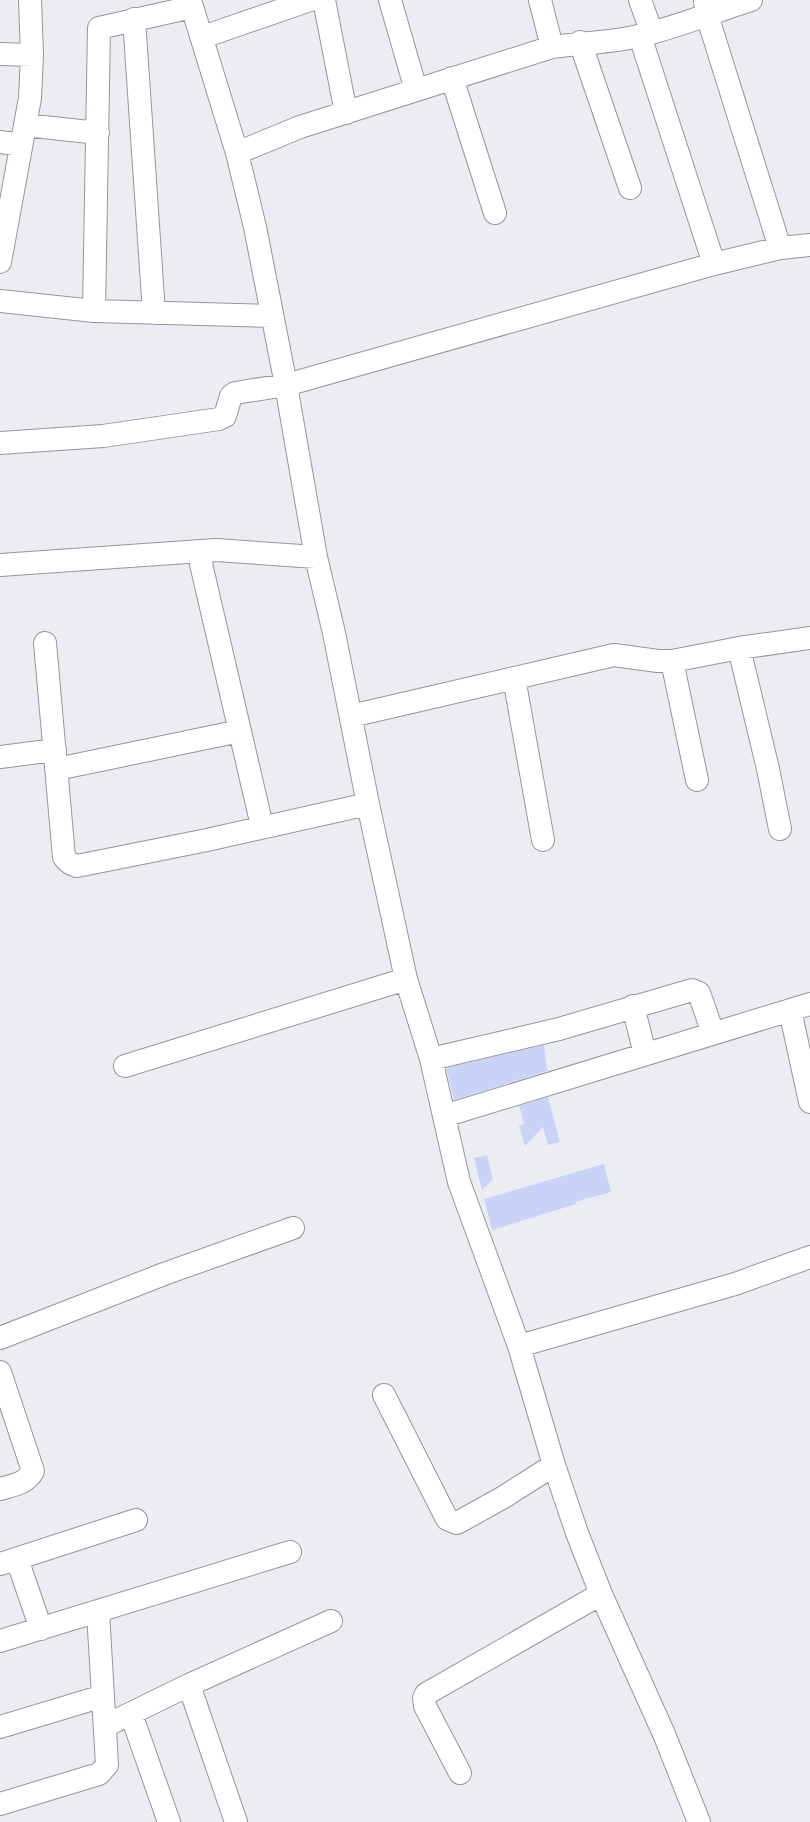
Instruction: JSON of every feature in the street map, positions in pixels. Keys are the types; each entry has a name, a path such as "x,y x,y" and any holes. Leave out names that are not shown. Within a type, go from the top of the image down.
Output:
{"street":[{"path":"1,249 30,98 32,55 30,0"},
{"path":"203,37 310,0"},
{"path":"324,0 346,113"},
{"path":"390,0 416,90"},
{"path":"540,0 552,47"},
{"path":"640,0 646,34 714,264"},
{"path":"237,153 300,127 552,47 646,34 706,7 747,1"},
{"path":"94,312 98,133 98,28 191,3 203,37 237,153 255,227 286,385 316,557 351,716 368,804 406,979 431,1059 459,1182 519,1346 554,1465 577,1533 601,1594 664,1734 698,1822"},
{"path":"706,7 780,248"},
{"path":"134,19 154,313"},
{"path":"580,42 630,188"},
{"path":"0,54 32,55"},
{"path":"452,78 494,213"},
{"path":"0,142 23,135 98,133"},
{"path":"0,444 103,436 219,419 225,416 233,394 286,385 714,264 780,248 810,245"},
{"path":"0,301 94,312 272,316"},
{"path":"0,565 216,550 316,557"},
{"path":"204,551 201,564 262,826"},
{"path":"351,716 614,655 658,661 672,661 739,648 810,638"},
{"path":"45,643 64,857 67,862 77,866 207,840 262,826 368,804"},
{"path":"739,648 768,769 780,829"},
{"path":"672,661 697,780"},
{"path":"514,678 543,840"},
{"path":"0,757 56,759 240,731"},
{"path":"125,1066 406,979"},
{"path":"431,1059 558,1028 695,990 700,997 713,1033"},
{"path":"633,1006 646,1054"},
{"path":"444,1116 800,1007 809,1094"},
{"path":"0,1338 164,1274 293,1228"},
{"path":"519,1346 735,1284 810,1257"},
{"path":"0,1372 33,1471 29,1478 23,1482 0,1489"},
{"path":"384,1394 447,1519 453,1522 457,1523 502,1498 554,1465"},
{"path":"41,1629 9,1562 136,1520"},
{"path":"0,1642 290,1552"},
{"path":"460,1773 425,1706 424,1698 426,1694 601,1594"},
{"path":"0,1804 99,1774 107,1765 108,1758 98,1612"},
{"path":"105,1726 190,1685 330,1621"},
{"path":"190,1685 236,1822"},
{"path":"0,1727 103,1696"},
{"path":"131,1714 169,1822"}],"building":[{"path":"544,1045 547,1071 454,1100 446,1068"},
{"path":"548,1097 560,1142 548,1145 543,1127 525,1146 519,1126 524,1124 519,1106"},
{"path":"487,1155 493,1179 482,1190 474,1158"},
{"path":"604,1164 611,1192 575,1202 576,1204 492,1230 484,1199"}]}
